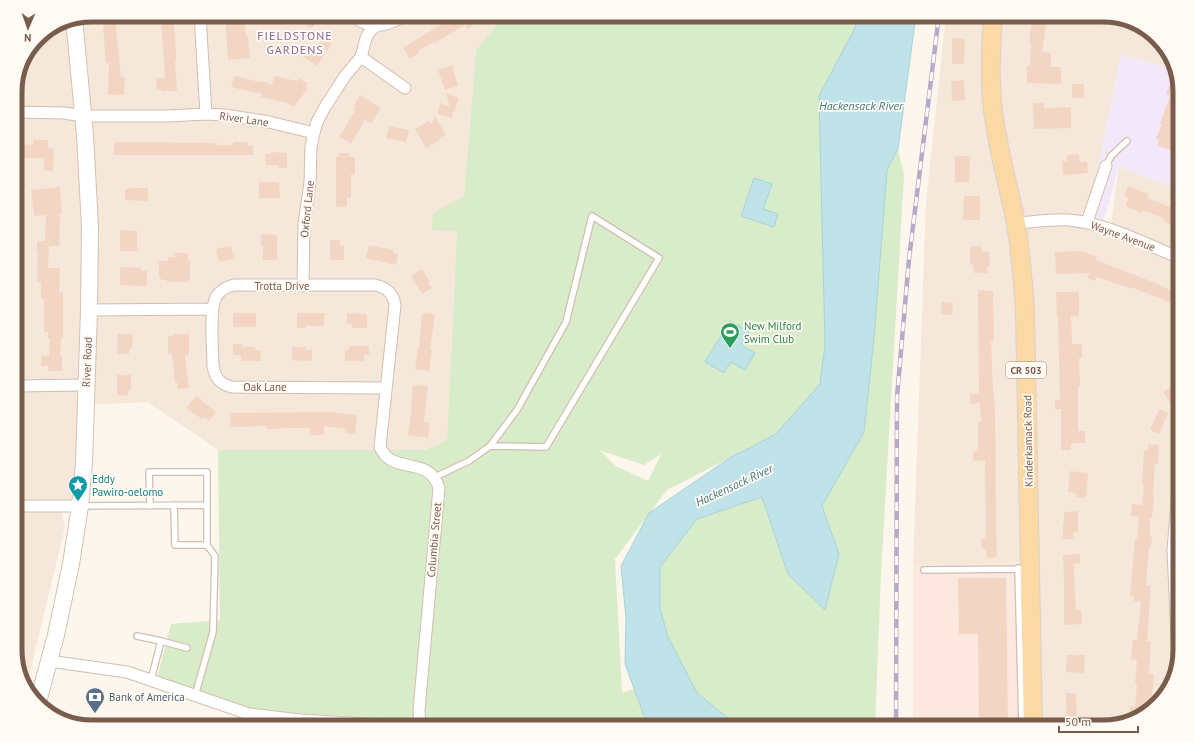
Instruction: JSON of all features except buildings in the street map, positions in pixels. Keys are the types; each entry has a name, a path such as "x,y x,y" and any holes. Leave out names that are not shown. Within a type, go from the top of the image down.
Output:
{"main road":[{"name":"Kinderkamack Road","path":"993,22 991,69 993,110 996,134 1016,223 1022,262 1025,312 1024,569 1033,720"},
{"name":"River Road","path":"39,696 56,635 71,564 80,506 84,463 89,310 90,219 75,24"}],"street":[{"path":"200,22 206,114"},
{"path":"361,22 376,26"},
{"path":"314,132 317,122 325,107 345,76 361,57 366,38 370,31 376,26 392,22"},
{"path":"361,57 405,88"},
{"name":"River Lane","path":"22,112 64,113 83,116 168,116 206,114 245,118 314,132"},
{"name":"Oxford Lane","path":"303,286 304,224 310,182 311,147 314,132"},
{"path":"1087,222 1106,166"},
{"name":"Wayne Avenue","path":"1016,223 1067,220 1087,222 1110,229 1173,255"},
{"name":"Trotta Drive","path":"213,309 216,298 220,292 227,287 234,285 375,285 382,287 389,291 394,298 395,305 386,388"},
{"path":"89,310 213,309"},
{"name":"Oak Lane","path":"213,309 214,374 224,385 232,387 386,388"},
{"path":"22,386 86,385"},
{"path":"386,388 380,442 382,452 390,460 426,470 434,477"},
{"name":"Columbia Street","path":"420,720 419,702 439,488 434,477"},
{"path":"22,506 80,506"},
{"path":"49,661 127,672 249,714 300,720"}],"lane":[{"path":"1106,166 1111,156 1127,141"},
{"path":"434,477 469,461 490,446 517,410 566,322 592,216 659,258 546,448 490,446"},
{"path":"150,506 149,472 207,472 207,545 215,556 214,632 195,696"},
{"path":"174,505 175,545 207,545"},
{"path":"80,506 207,505"},
{"path":"924,570 1024,569 1022,720"},
{"path":"137,636 187,648"},
{"path":"151,680 161,641"},
{"path":"249,714 259,720"}],"shaded area":[{"path":"92,22 499,22 476,50 464,196 457,231 447,440 425,450 218,450 148,402 86,405 80,506 59,502 65,527 28,679 23,664 22,655 22,87 27,65 38,48 48,48 48,38 65,27 78,23"},
{"path":"945,22 1103,22 1121,24 1146,36 1159,49 1166,61 1164,66 1121,55 1087,222 1110,229 1119,167 1173,187 1173,650 1171,668 1159,693 1146,706 1130,715 1121,718 1103,720 1033,720 1030,563 913,566 926,203"},
{"path":"1121,55 1164,66 1166,61 1172,78 1173,87 1173,187 1119,167 1102,227 1087,222"},
{"path":"1030,563 1033,720 914,720 913,566"}],"green space":[{"path":"499,22 856,22 821,384 776,434 667,490 615,559 622,693 634,689 646,720 405,720 251,711 156,682 171,624 220,620 218,450 425,450 447,440 457,231 432,230 433,213 464,196 476,50","holes":["599,450 644,465 661,454 648,481 616,466"]},
{"path":"898,149 904,175 881,574 875,720 730,720 697,693 668,637 660,608 660,567 697,519 762,497 788,574 825,609 839,554 822,506 864,432 887,170"}],"water":[{"name":"Hackensack River","path":"856,22 915,22 898,149 887,170 874,338 864,432 822,506 839,554 825,610 788,574 762,497 697,519 660,567 660,608 668,637 697,693 730,720 646,720 625,664 626,618 621,566 649,513 728,459 776,434 820,384 825,345 819,96 855,28"},
{"path":"754,178 772,184 763,209 778,214 774,227 741,216"},
{"name":"New Milford Swim Club","path":"730,321 749,332 741,345 755,353 745,370 731,362 724,373 705,362"}],"railway":[{"path":"896,720 897,397 909,259 938,22"}],"place":[{"name":"New Milford Swim Club","path":"730,349"},
{"name":"Eddy Pawiro-oelomo","path":"78,502"},
{"name":"Bank of America","path":"95,714"}],"district":[{"name":"FIELDSTONE GARDENS","path":"295,42"}]}
